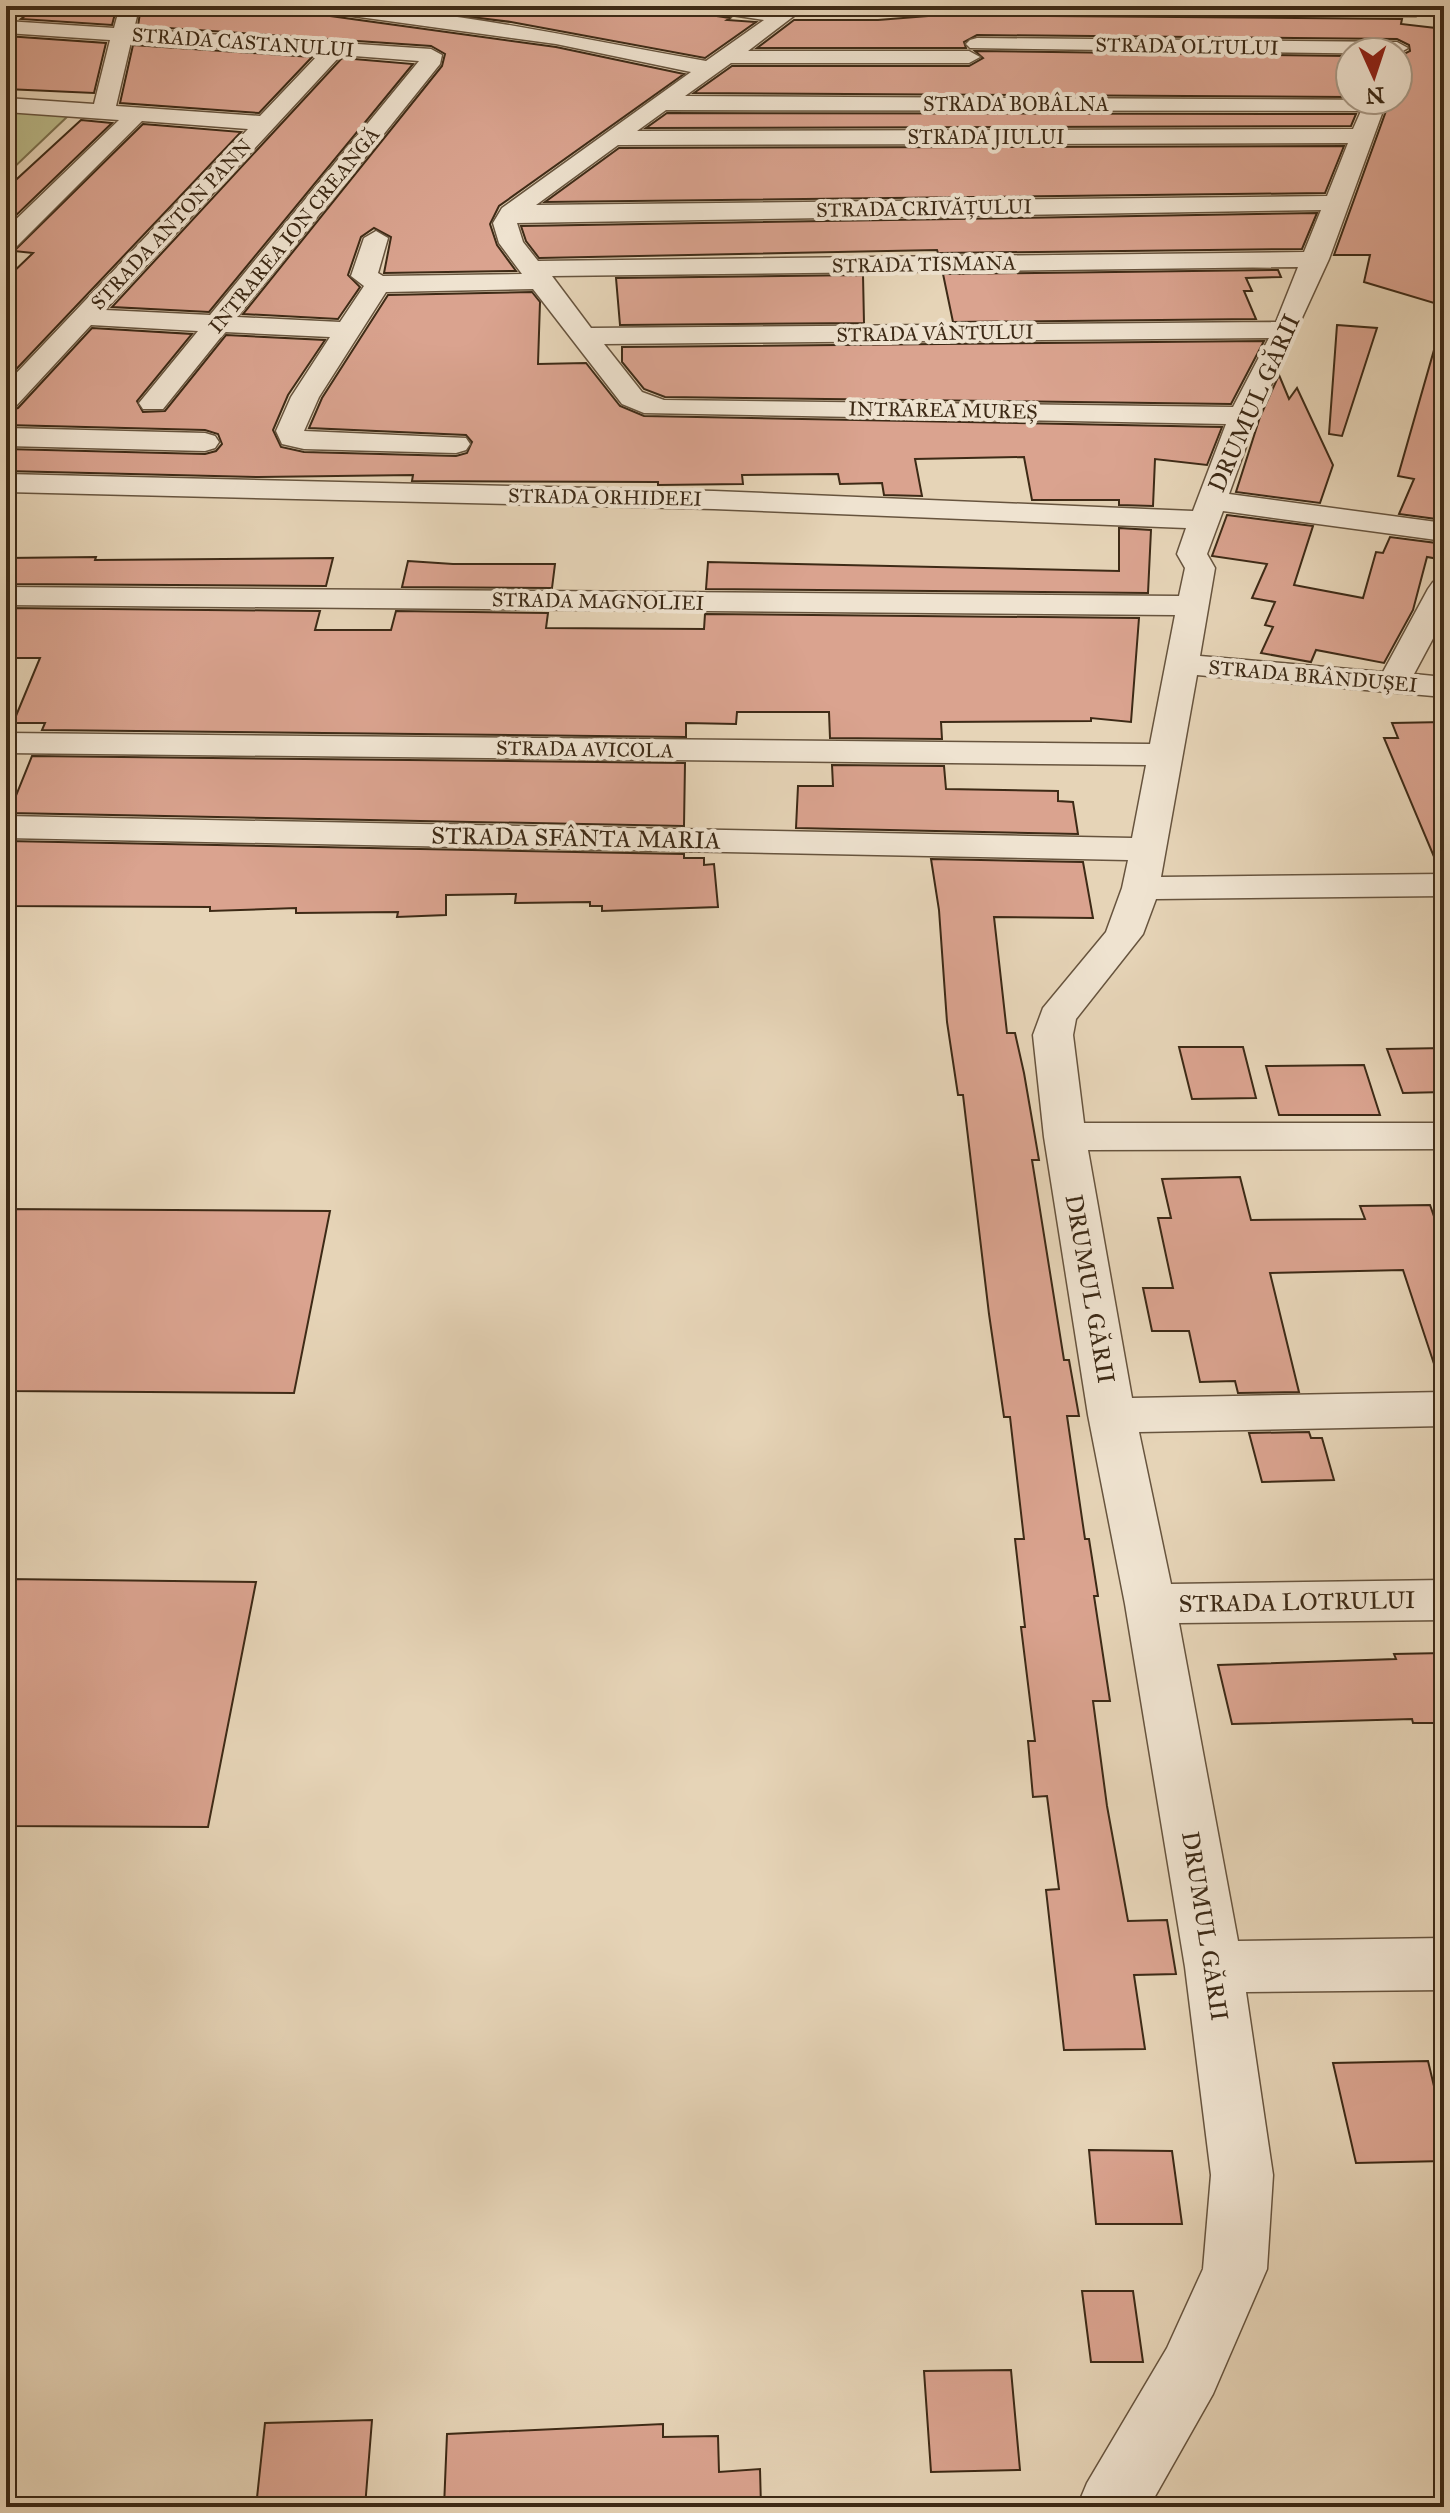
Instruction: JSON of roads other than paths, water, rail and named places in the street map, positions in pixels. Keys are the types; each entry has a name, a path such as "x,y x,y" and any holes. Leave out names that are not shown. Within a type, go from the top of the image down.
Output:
{"street":[{"path":"103,112 120,35 130,6"},
{"name":"STRADA OLTULUI","path":"323,6 556,38 625,54 715,62 973,50 1334,50"},
{"path":"712,6 790,11"},
{"path":"975,6 1417,8 1403,36"},
{"path":"585,336 505,232 505,223 511,213 658,103 790,11"},
{"name":"STRADA CASTANULUI","path":"6,27 431,55"},
{"name":"STRADA ANTON PANN","path":"6,400 336,48"},
{"name":"INTRAREA ION CREANGĂ","path":"153,403 432,59 431,55"},
{"name":"STRADA BOBÂLNA","path":"658,103 1334,102"},
{"path":"6,105 265,123"},
{"path":"6,243 137,114"},
{"name":"DRUMUL GĂRII","path":"1111,2507 1190,2371 1235,2269 1241,2222 1242,2175 1214,1967 1150,1604 1112,1415 1065,1137 1053,1035 1057,1017 1124,934 1144,868 1200,568 1192,554 1243,416 1286,330 1316,259 1370,116"},
{"name":"STRADA JIULUI","path":"610,138 1362,136"},
{"name":"STRADA CRIVĂȚULUI","path":"511,213 1336,203"},
{"path":"376,238 364,276 378,284 305,397 290,431 292,438 456,444"},
{"name":"STRADA TISMANA","path":"378,284 537,275 1316,259"},
{"path":"83,317 346,330"},
{"name":"STRADA VÂNTULUI","path":"585,336 1286,330"},
{"name":"INTRAREA MUREȘ","path":"585,336 632,398 644,405 1243,416"},
{"path":"6,437 205,442"},
{"name":"STRADA ORHIDEEI","path":"6,483 1207,510"},
{"path":"1207,510 1444,532"},
{"path":"1393,683 1444,589"},
{"name":"STRADA MAGNOLIEI","path":"6,596 1191,606"},
{"name":"STRADA BRÂNDUȘEI","path":"1181,664 1444,687"},
{"name":"STRADA AVICOLA","path":"6,743 1165,755"},
{"name":"STRADA SFÂNTA MARIA","path":"6,827 1144,868 1444,885"},
{"path":"1065,1137 1444,1136"},
{"path":"1112,1415 1444,1409"},
{"name":"STRADA LOTRULUI","path":"1150,1604 1444,1600"},
{"path":"1214,1967 1444,1964"}]}
